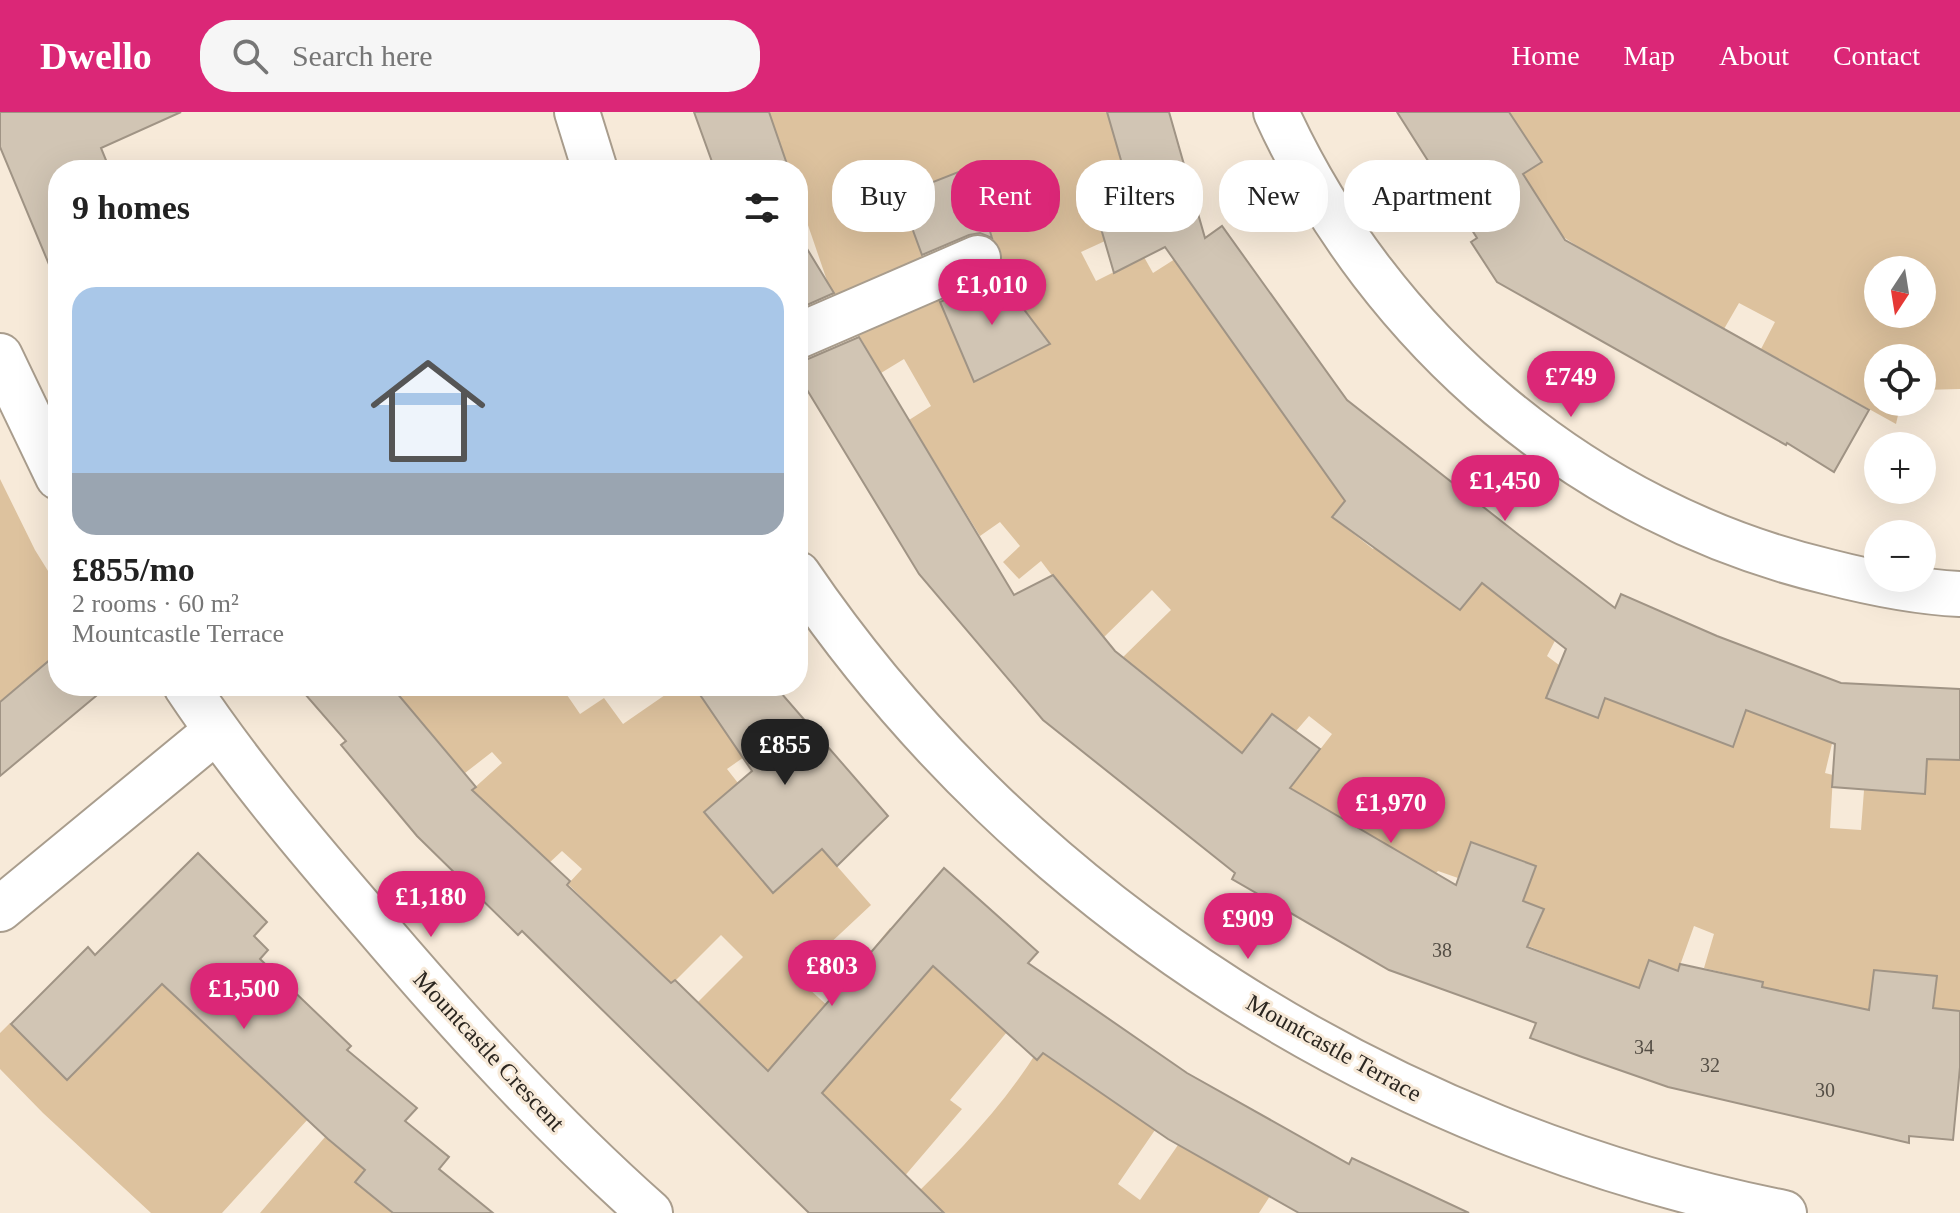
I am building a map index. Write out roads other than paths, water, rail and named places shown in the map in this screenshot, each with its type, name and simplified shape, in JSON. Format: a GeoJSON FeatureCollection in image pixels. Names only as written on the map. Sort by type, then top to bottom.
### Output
{"type":"FeatureCollection","features":[{"type":"Feature","properties":{"kind":"street"},"geometry":{"type":"LineString","coordinates":[[577,112],[592,160]]}},
{"type":"Feature","properties":{"kind":"street"},"geometry":{"type":"LineString","coordinates":[[1276,112],[1344,237],[1393,301],[1445,359],[1560,453],[1648,505],[1740,546],[1850,578],[1960,594]]}},
{"type":"Feature","properties":{"kind":"street"},"geometry":{"type":"LineString","coordinates":[[808,332],[978,258]]}},
{"type":"Feature","properties":{"kind":"street"},"geometry":{"type":"LineString","coordinates":[[0,356],[48,456]]}},
{"type":"Feature","properties":{"kind":"street","name":"Mountcastle Terrace"},"geometry":{"type":"LineString","coordinates":[[808,587],[877,678],[993,803],[1076,877],[1133,922],[1240,997],[1340,1055],[1415,1094],[1486,1125],[1663,1185],[1784,1213]]}},
{"type":"Feature","properties":{"kind":"street","name":"Mountcastle Crescent"},"geometry":{"type":"LineString","coordinates":[[193,696],[216,731],[335,880],[452,1016],[513,1083],[650,1213]]}},
{"type":"Feature","properties":{"kind":"street"},"geometry":{"type":"LineString","coordinates":[[0,909],[216,731]]}}]}
